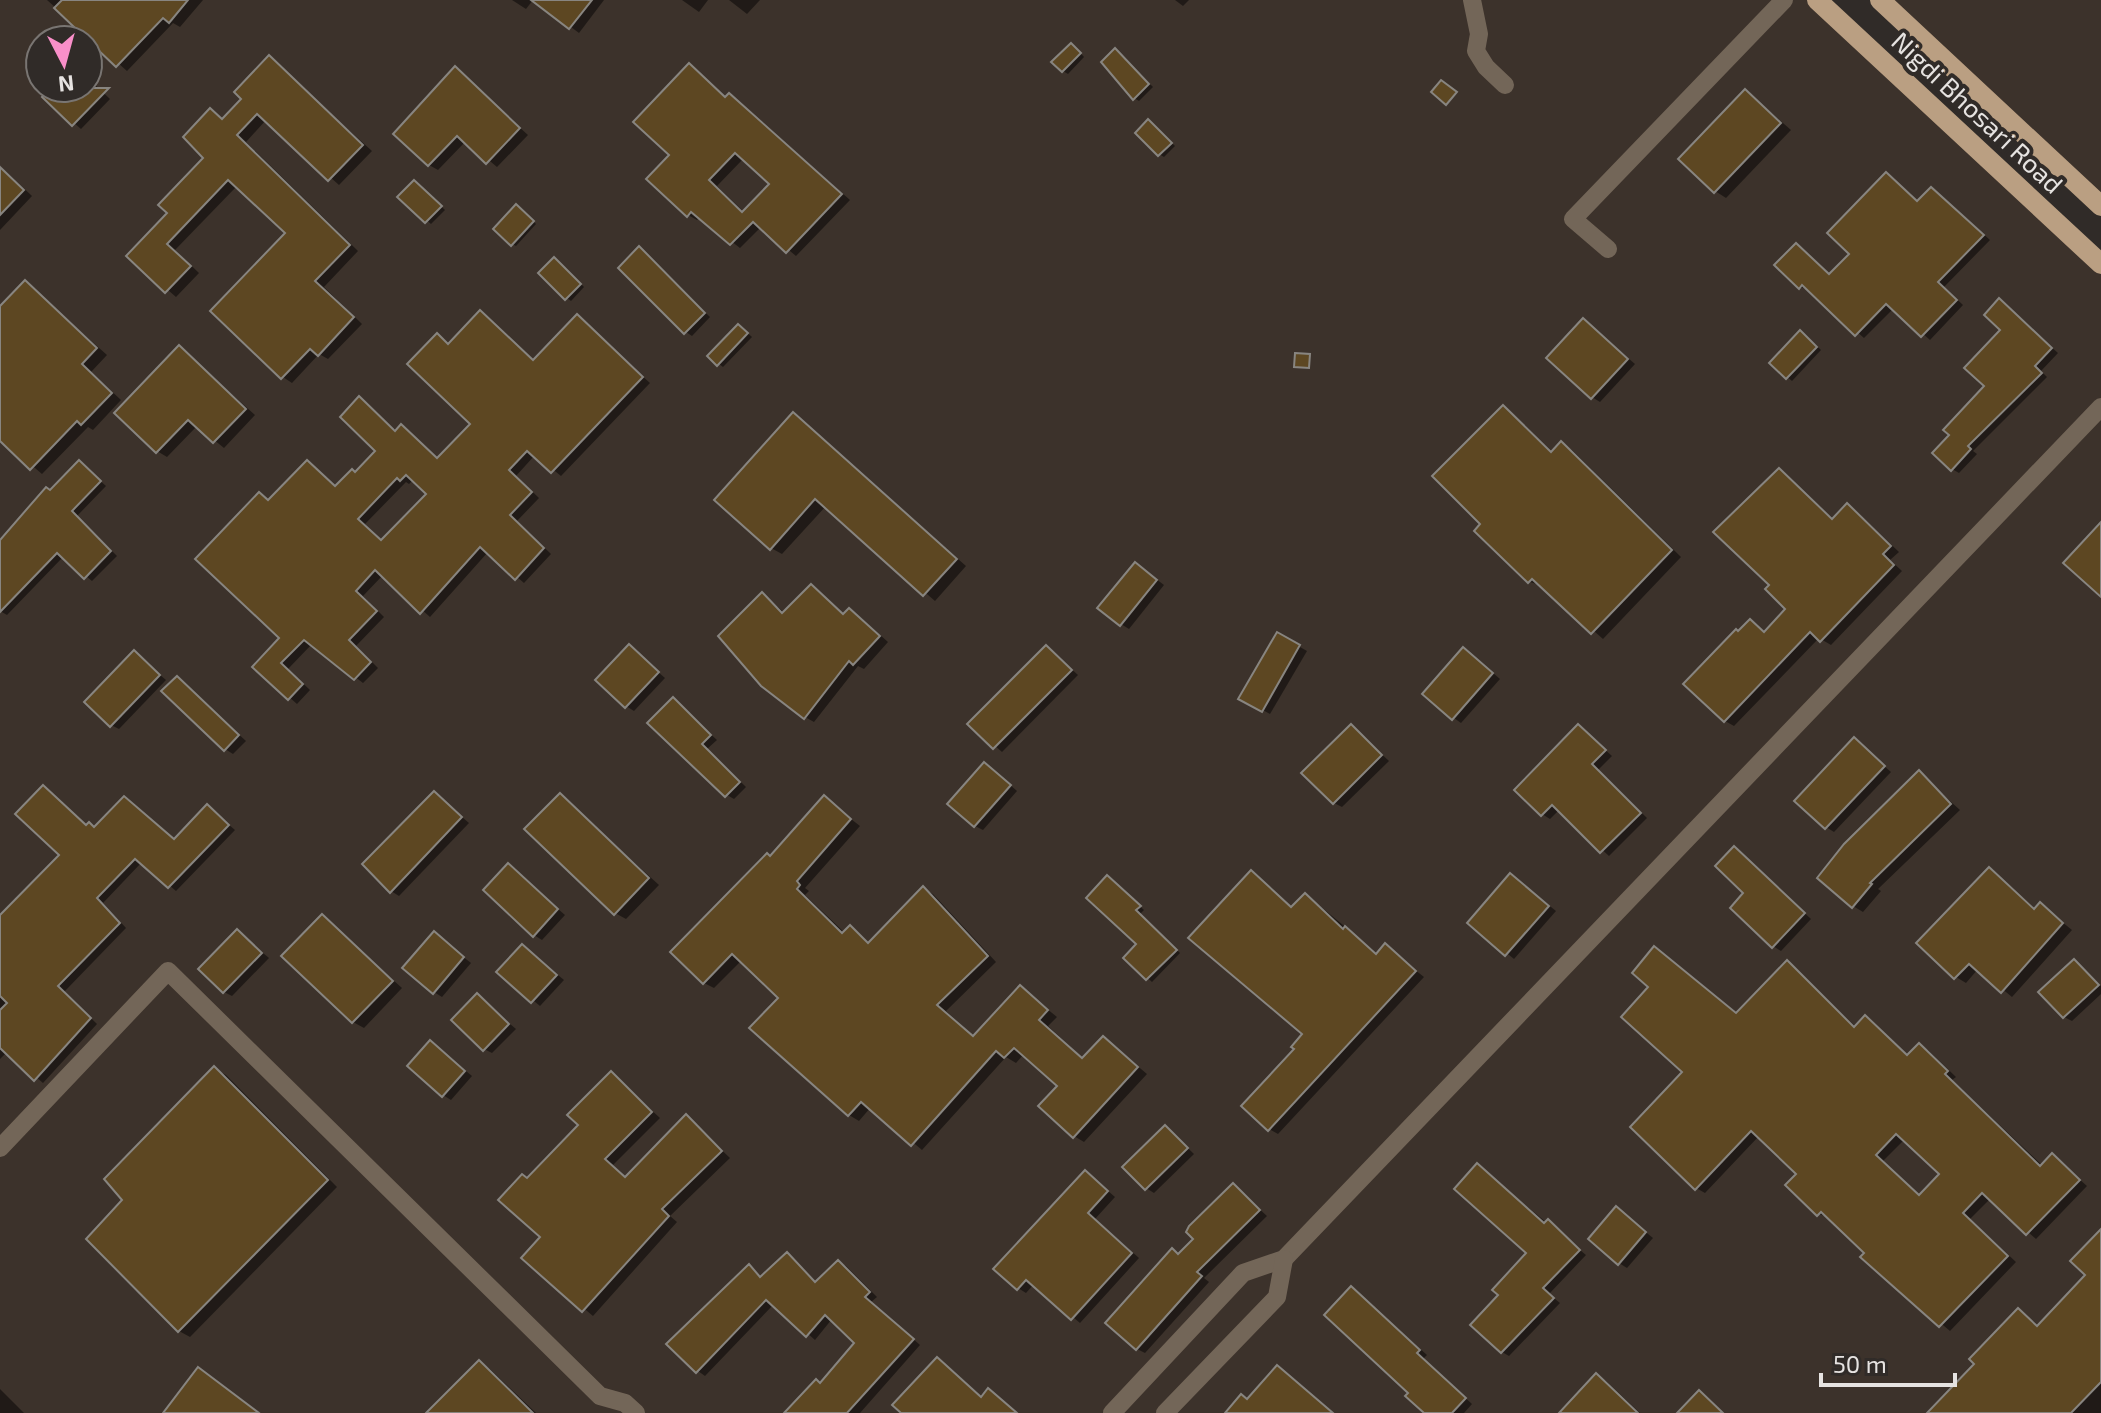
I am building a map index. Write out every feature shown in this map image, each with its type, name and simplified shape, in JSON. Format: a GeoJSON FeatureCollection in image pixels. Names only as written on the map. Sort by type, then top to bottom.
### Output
{"type":"FeatureCollection","features":[{"type":"Feature","properties":{"kind":"main road","name":"Nigdi Bhosari Road"},"geometry":{"type":"LineString","coordinates":[[1817,0],[2101,264]]}},
{"type":"Feature","properties":{"kind":"main road","name":"Nigdi Bhosari Road"},"geometry":{"type":"LineString","coordinates":[[1880,0],[2101,206]]}},
{"type":"Feature","properties":{"kind":"street"},"geometry":{"type":"LineString","coordinates":[[1472,0],[1479,34],[1476,51],[1505,85]]}},
{"type":"Feature","properties":{"kind":"street"},"geometry":{"type":"LineString","coordinates":[[1608,249],[1573,219],[1784,0]]}},
{"type":"Feature","properties":{"kind":"street"},"geometry":{"type":"LineString","coordinates":[[1112,1413],[1243,1273],[1284,1259],[2101,407]]}},
{"type":"Feature","properties":{"kind":"street"},"geometry":{"type":"LineString","coordinates":[[0,1148],[168,971],[601,1405],[625,1403],[636,1413]]}},
{"type":"Feature","properties":{"kind":"street"},"geometry":{"type":"LineString","coordinates":[[1165,1413],[1277,1297],[1284,1259]]}},
{"type":"Feature","properties":{"kind":"shaded area"},"geometry":{"type":"Polygon","coordinates":[[[0,0],[1809,0],[2101,270],[2101,1413],[0,1413],[0,0]]]}},
{"type":"Feature","properties":{"kind":"shaded area"},"geometry":{"type":"Polygon","coordinates":[[[1891,0],[2101,0],[2101,196],[1891,0]]]}},
{"type":"Feature","properties":{"kind":"building"},"geometry":{"type":"Polygon","coordinates":[[[62,0],[188,0],[169,23],[163,18],[116,67],[104,56],[104,24],[71,24],[54,8],[62,0]]]}},
{"type":"Feature","properties":{"kind":"building"},"geometry":{"type":"Polygon","coordinates":[[[531,0],[592,0],[569,29],[531,0]]]}},
{"type":"Feature","properties":{"kind":"building"},"geometry":{"type":"Polygon","coordinates":[[[1071,43],[1081,53],[1062,72],[1051,62],[1071,43]]]}},
{"type":"Feature","properties":{"kind":"building"},"geometry":{"type":"Polygon","coordinates":[[[1115,48],[1149,84],[1133,100],[1101,62],[1115,48]]]}},
{"type":"Feature","properties":{"kind":"building"},"geometry":{"type":"Polygon","coordinates":[[[269,55],[363,145],[328,181],[257,114],[237,135],[350,245],[315,281],[354,317],[318,356],[310,349],[281,379],[210,311],[285,233],[228,180],[167,244],[191,266],[165,293],[126,256],[167,213],[158,205],[203,158],[183,137],[210,108],[222,119],[241,99],[234,92],[269,55]]]}},
{"type":"Feature","properties":{"kind":"building"},"geometry":{"type":"Polygon","coordinates":[[[689,63],[725,97],[729,93],[842,194],[786,253],[753,222],[730,245],[691,212],[687,217],[646,179],[669,155],[633,122],[689,63]],[[735,153],[709,180],[742,212],[769,184],[735,153]]]}},
{"type":"Feature","properties":{"kind":"building"},"geometry":{"type":"Polygon","coordinates":[[[455,66],[520,128],[486,164],[457,136],[428,166],[393,134],[455,66]]]}},
{"type":"Feature","properties":{"kind":"building"},"geometry":{"type":"Polygon","coordinates":[[[1441,80],[1457,92],[1446,105],[1431,92],[1441,80]]]}},
{"type":"Feature","properties":{"kind":"building"},"geometry":{"type":"Polygon","coordinates":[[[1745,89],[1781,123],[1714,193],[1678,159],[1745,89]]]}},
{"type":"Feature","properties":{"kind":"building"},"geometry":{"type":"Polygon","coordinates":[[[49,104],[93,104],[72,126],[49,104]]]}},
{"type":"Feature","properties":{"kind":"building"},"geometry":{"type":"Polygon","coordinates":[[[1148,119],[1172,143],[1158,156],[1135,133],[1148,119]]]}},
{"type":"Feature","properties":{"kind":"building"},"geometry":{"type":"Polygon","coordinates":[[[0,167],[24,190],[0,215],[0,167]]]}},
{"type":"Feature","properties":{"kind":"building"},"geometry":{"type":"Polygon","coordinates":[[[1886,172],[1917,201],[1931,187],[1984,235],[1938,282],[1957,300],[1921,337],[1886,304],[1855,336],[1802,285],[1799,289],[1774,265],[1796,243],[1829,274],[1849,254],[1827,233],[1886,172]]]}},
{"type":"Feature","properties":{"kind":"building"},"geometry":{"type":"Polygon","coordinates":[[[414,180],[442,206],[425,223],[397,197],[414,180]]]}},
{"type":"Feature","properties":{"kind":"building"},"geometry":{"type":"Polygon","coordinates":[[[516,204],[534,221],[511,246],[493,229],[516,204]]]}},
{"type":"Feature","properties":{"kind":"building"},"geometry":{"type":"Polygon","coordinates":[[[639,246],[705,313],[684,334],[618,268],[639,246]]]}},
{"type":"Feature","properties":{"kind":"building"},"geometry":{"type":"Polygon","coordinates":[[[554,257],[581,284],[565,300],[538,273],[554,257]]]}},
{"type":"Feature","properties":{"kind":"building"},"geometry":{"type":"Polygon","coordinates":[[[25,280],[97,348],[82,364],[112,393],[81,425],[77,421],[30,470],[0,441],[0,306],[25,280]]]}},
{"type":"Feature","properties":{"kind":"building"},"geometry":{"type":"Polygon","coordinates":[[[1999,298],[2052,348],[2035,366],[2042,373],[1968,446],[1971,449],[1951,471],[1932,453],[1949,435],[1943,430],[1984,386],[1964,368],[2000,330],[1984,315],[1999,298]]]}},
{"type":"Feature","properties":{"kind":"building"},"geometry":{"type":"Polygon","coordinates":[[[480,310],[533,360],[577,314],[643,377],[551,473],[527,451],[509,470],[532,492],[510,515],[544,548],[515,580],[480,547],[420,614],[375,570],[356,591],[377,611],[349,640],[371,662],[354,680],[304,640],[281,663],[303,684],[288,700],[252,667],[279,638],[195,559],[259,492],[268,500],[307,460],[335,486],[352,469],[355,472],[375,451],[340,417],[359,396],[395,431],[401,424],[437,458],[470,424],[407,364],[437,333],[448,344],[480,310]],[[406,475],[400,481],[397,478],[358,519],[381,540],[426,494],[406,475]]]}},
{"type":"Feature","properties":{"kind":"building"},"geometry":{"type":"Polygon","coordinates":[[[1583,318],[1628,359],[1591,399],[1546,358],[1583,318]]]}},
{"type":"Feature","properties":{"kind":"building"},"geometry":{"type":"Polygon","coordinates":[[[738,324],[748,333],[717,366],[707,356],[738,324]]]}},
{"type":"Feature","properties":{"kind":"building"},"geometry":{"type":"Polygon","coordinates":[[[1800,330],[1817,347],[1786,379],[1769,363],[1800,330]]]}},
{"type":"Feature","properties":{"kind":"building"},"geometry":{"type":"Polygon","coordinates":[[[179,345],[246,409],[213,443],[188,420],[156,453],[114,413],[179,345]]]}},
{"type":"Feature","properties":{"kind":"building"},"geometry":{"type":"Polygon","coordinates":[[[1295,353],[1310,354],[1309,368],[1294,367],[1295,353]]]}},
{"type":"Feature","properties":{"kind":"building"},"geometry":{"type":"Polygon","coordinates":[[[1503,405],[1551,452],[1561,441],[1672,550],[1591,634],[1532,579],[1528,583],[1474,531],[1480,524],[1432,476],[1503,405]]]}},
{"type":"Feature","properties":{"kind":"building"},"geometry":{"type":"Polygon","coordinates":[[[793,412],[957,559],[923,596],[815,499],[770,550],[714,500],[793,412]]]}},
{"type":"Feature","properties":{"kind":"building"},"geometry":{"type":"Polygon","coordinates":[[[79,460],[101,481],[72,511],[111,551],[84,579],[57,553],[0,612],[0,540],[46,487],[50,490],[79,460]]]}},
{"type":"Feature","properties":{"kind":"building"},"geometry":{"type":"Polygon","coordinates":[[[1779,468],[1832,519],[1847,503],[1891,546],[1883,554],[1894,565],[1820,642],[1810,632],[1724,722],[1683,684],[1736,629],[1738,631],[1750,619],[1764,632],[1785,609],[1765,589],[1769,585],[1713,532],[1779,468]]]}},
{"type":"Feature","properties":{"kind":"building"},"geometry":{"type":"Polygon","coordinates":[[[2101,522],[2101,597],[2063,563],[2101,522]]]}},
{"type":"Feature","properties":{"kind":"building"},"geometry":{"type":"Polygon","coordinates":[[[1135,562],[1157,580],[1120,626],[1097,608],[1135,562]]]}},
{"type":"Feature","properties":{"kind":"building"},"geometry":{"type":"Polygon","coordinates":[[[811,584],[843,614],[849,608],[880,636],[853,665],[849,661],[804,719],[761,686],[718,636],[762,592],[782,613],[811,584]]]}},
{"type":"Feature","properties":{"kind":"building"},"geometry":{"type":"Polygon","coordinates":[[[1277,632],[1300,645],[1262,712],[1238,699],[1277,632]]]}},
{"type":"Feature","properties":{"kind":"building"},"geometry":{"type":"Polygon","coordinates":[[[629,644],[659,672],[625,708],[595,680],[629,644]]]}},
{"type":"Feature","properties":{"kind":"building"},"geometry":{"type":"Polygon","coordinates":[[[1046,645],[1072,670],[993,749],[967,724],[1046,645]]]}},
{"type":"Feature","properties":{"kind":"building"},"geometry":{"type":"Polygon","coordinates":[[[1463,647],[1493,673],[1452,720],[1422,694],[1463,647]]]}},
{"type":"Feature","properties":{"kind":"building"},"geometry":{"type":"Polygon","coordinates":[[[134,650],[160,675],[110,727],[84,702],[134,650]]]}},
{"type":"Feature","properties":{"kind":"building"},"geometry":{"type":"Polygon","coordinates":[[[177,676],[239,735],[224,751],[161,691],[177,676]]]}},
{"type":"Feature","properties":{"kind":"building"},"geometry":{"type":"Polygon","coordinates":[[[673,697],[711,735],[702,744],[740,782],[725,797],[647,723],[673,697]]]}},
{"type":"Feature","properties":{"kind":"building"},"geometry":{"type":"Polygon","coordinates":[[[1351,724],[1382,755],[1333,804],[1301,773],[1351,724]]]}},
{"type":"Feature","properties":{"kind":"building"},"geometry":{"type":"Polygon","coordinates":[[[1578,724],[1606,750],[1592,764],[1641,813],[1600,853],[1552,805],[1541,816],[1514,790],[1578,724]]]}},
{"type":"Feature","properties":{"kind":"building"},"geometry":{"type":"Polygon","coordinates":[[[1854,737],[1885,766],[1825,829],[1794,801],[1854,737]]]}},
{"type":"Feature","properties":{"kind":"building"},"geometry":{"type":"Polygon","coordinates":[[[984,762],[1011,785],[974,827],[947,804],[984,762]]]}},
{"type":"Feature","properties":{"kind":"building"},"geometry":{"type":"Polygon","coordinates":[[[1919,770],[1951,804],[1870,883],[1852,908],[1817,878],[1844,844],[1919,770]]]}},
{"type":"Feature","properties":{"kind":"building"},"geometry":{"type":"Polygon","coordinates":[[[43,785],[86,825],[89,822],[94,827],[124,796],[174,839],[207,804],[229,825],[168,888],[135,859],[97,898],[120,923],[58,986],[91,1018],[34,1081],[0,1048],[0,1010],[7,1003],[0,996],[0,915],[59,855],[15,814],[43,785]]]}},
{"type":"Feature","properties":{"kind":"building"},"geometry":{"type":"Polygon","coordinates":[[[434,791],[462,817],[390,893],[362,864],[434,791]]]}},
{"type":"Feature","properties":{"kind":"building"},"geometry":{"type":"Polygon","coordinates":[[[560,793],[649,878],[614,915],[524,829],[560,793]]]}},
{"type":"Feature","properties":{"kind":"building"},"geometry":{"type":"Polygon","coordinates":[[[824,795],[851,819],[797,881],[800,885],[797,889],[842,933],[850,925],[868,943],[923,886],[988,956],[937,1005],[973,1036],[1020,985],[1048,1010],[1039,1020],[1082,1058],[1103,1036],[1138,1067],[1073,1138],[1038,1106],[1057,1086],[1014,1048],[1004,1058],[996,1051],[911,1146],[861,1102],[848,1116],[749,1028],[778,998],[732,954],[703,984],[670,952],[767,853],[770,856],[824,795]]]}},
{"type":"Feature","properties":{"kind":"building"},"geometry":{"type":"Polygon","coordinates":[[[1734,846],[1805,913],[1772,948],[1730,908],[1743,893],[1715,866],[1734,846]]]}},
{"type":"Feature","properties":{"kind":"building"},"geometry":{"type":"Polygon","coordinates":[[[508,863],[558,909],[533,937],[483,890],[508,863]]]}},
{"type":"Feature","properties":{"kind":"building"},"geometry":{"type":"Polygon","coordinates":[[[1989,867],[2034,909],[2040,902],[2063,923],[2001,993],[1969,964],[1954,979],[1916,943],[1989,867]]]}},
{"type":"Feature","properties":{"kind":"building"},"geometry":{"type":"Polygon","coordinates":[[[1251,870],[1291,907],[1305,893],[1343,929],[1345,926],[1376,954],[1385,943],[1416,971],[1268,1131],[1241,1106],[1294,1049],[1291,1047],[1302,1034],[1188,938],[1251,870]]]}},
{"type":"Feature","properties":{"kind":"building"},"geometry":{"type":"Polygon","coordinates":[[[1510,873],[1549,906],[1505,956],[1467,923],[1510,873]]]}},
{"type":"Feature","properties":{"kind":"building"},"geometry":{"type":"Polygon","coordinates":[[[1107,875],[1141,906],[1136,910],[1177,950],[1146,980],[1123,958],[1136,944],[1086,898],[1107,875]]]}},
{"type":"Feature","properties":{"kind":"building"},"geometry":{"type":"Polygon","coordinates":[[[322,914],[393,981],[352,1023],[281,956],[322,914]]]}},
{"type":"Feature","properties":{"kind":"building"},"geometry":{"type":"Polygon","coordinates":[[[237,929],[262,953],[223,993],[198,969],[237,929]]]}},
{"type":"Feature","properties":{"kind":"building"},"geometry":{"type":"Polygon","coordinates":[[[434,931],[464,957],[433,994],[402,968],[434,931]]]}},
{"type":"Feature","properties":{"kind":"building"},"geometry":{"type":"Polygon","coordinates":[[[522,944],[557,975],[531,1003],[496,972],[522,944]]]}},
{"type":"Feature","properties":{"kind":"building"},"geometry":{"type":"Polygon","coordinates":[[[1654,946],[1736,1013],[1787,960],[1854,1027],[1865,1015],[1907,1055],[1919,1043],[1948,1071],[1945,1074],[2040,1166],[2052,1153],[2080,1180],[2026,1235],[1982,1193],[1963,1213],[2008,1256],[1939,1327],[1860,1257],[1864,1253],[1821,1212],[1817,1216],[1785,1185],[1796,1174],[1751,1131],[1695,1190],[1630,1127],[1682,1072],[1621,1017],[1648,987],[1632,973],[1654,946]],[[1896,1134],[1876,1155],[1919,1195],[1939,1174],[1896,1134]]]}},
{"type":"Feature","properties":{"kind":"building"},"geometry":{"type":"Polygon","coordinates":[[[2074,959],[2099,985],[2063,1018],[2038,992],[2074,959]]]}},
{"type":"Feature","properties":{"kind":"building"},"geometry":{"type":"Polygon","coordinates":[[[477,993],[509,1024],[483,1051],[451,1020],[477,993]]]}},
{"type":"Feature","properties":{"kind":"building"},"geometry":{"type":"Polygon","coordinates":[[[430,1040],[465,1071],[442,1097],[407,1066],[430,1040]]]}},
{"type":"Feature","properties":{"kind":"building"},"geometry":{"type":"Polygon","coordinates":[[[214,1066],[328,1180],[178,1332],[86,1239],[122,1200],[104,1179],[214,1066]]]}},
{"type":"Feature","properties":{"kind":"building"},"geometry":{"type":"Polygon","coordinates":[[[611,1071],[652,1112],[605,1159],[625,1177],[686,1114],[722,1151],[662,1209],[669,1216],[582,1312],[521,1258],[540,1237],[498,1200],[522,1174],[527,1178],[578,1125],[567,1115],[611,1071]]]}},
{"type":"Feature","properties":{"kind":"building"},"geometry":{"type":"Polygon","coordinates":[[[1165,1125],[1188,1148],[1145,1190],[1122,1167],[1165,1125]]]}},
{"type":"Feature","properties":{"kind":"building"},"geometry":{"type":"Polygon","coordinates":[[[1477,1163],[1544,1223],[1548,1219],[1580,1250],[1543,1288],[1554,1298],[1501,1353],[1470,1325],[1498,1295],[1492,1290],[1526,1253],[1454,1189],[1477,1163]]]}},
{"type":"Feature","properties":{"kind":"building"},"geometry":{"type":"Polygon","coordinates":[[[1085,1170],[1108,1191],[1088,1213],[1132,1253],[1071,1320],[1026,1280],[1017,1290],[993,1269],[1085,1170]]]}},
{"type":"Feature","properties":{"kind":"building"},"geometry":{"type":"Polygon","coordinates":[[[1233,1183],[1260,1210],[1197,1272],[1202,1276],[1136,1350],[1105,1323],[1172,1248],[1178,1254],[1193,1239],[1186,1232],[1189,1226],[1233,1183]]]}},
{"type":"Feature","properties":{"kind":"building"},"geometry":{"type":"Polygon","coordinates":[[[1616,1206],[1646,1232],[1618,1265],[1588,1239],[1616,1206]]]}},
{"type":"Feature","properties":{"kind":"building"},"geometry":{"type":"Polygon","coordinates":[[[2101,1229],[2101,1382],[2071,1413],[1927,1413],[1974,1364],[1969,1359],[2018,1308],[2037,1326],[2085,1275],[2070,1261],[2101,1229]]]}},
{"type":"Feature","properties":{"kind":"building"},"geometry":{"type":"Polygon","coordinates":[[[787,1252],[815,1282],[838,1260],[870,1292],[865,1297],[914,1339],[847,1413],[784,1413],[816,1379],[820,1383],[854,1343],[825,1315],[806,1337],[766,1300],[696,1373],[666,1344],[749,1264],[760,1277],[787,1252]]]}},
{"type":"Feature","properties":{"kind":"building"},"geometry":{"type":"Polygon","coordinates":[[[1351,1286],[1466,1398],[1452,1413],[1424,1413],[1405,1396],[1408,1393],[1324,1315],[1351,1286]]]}},
{"type":"Feature","properties":{"kind":"building"},"geometry":{"type":"Polygon","coordinates":[[[937,1357],[981,1397],[988,1388],[1017,1413],[901,1413],[892,1405],[937,1357]]]}},
{"type":"Feature","properties":{"kind":"building"},"geometry":{"type":"Polygon","coordinates":[[[479,1360],[533,1413],[426,1413],[479,1360]]]}},
{"type":"Feature","properties":{"kind":"building"},"geometry":{"type":"Polygon","coordinates":[[[1277,1365],[1333,1413],[1225,1413],[1241,1394],[1247,1399],[1277,1365]]]}},
{"type":"Feature","properties":{"kind":"building"},"geometry":{"type":"Polygon","coordinates":[[[198,1367],[259,1413],[163,1413],[198,1367]]]}},
{"type":"Feature","properties":{"kind":"building"},"geometry":{"type":"Polygon","coordinates":[[[1596,1373],[1638,1413],[1559,1413],[1596,1373]]]}},
{"type":"Feature","properties":{"kind":"building"},"geometry":{"type":"Polygon","coordinates":[[[1699,1390],[1723,1413],[1677,1413],[1699,1390]]]}}]}
